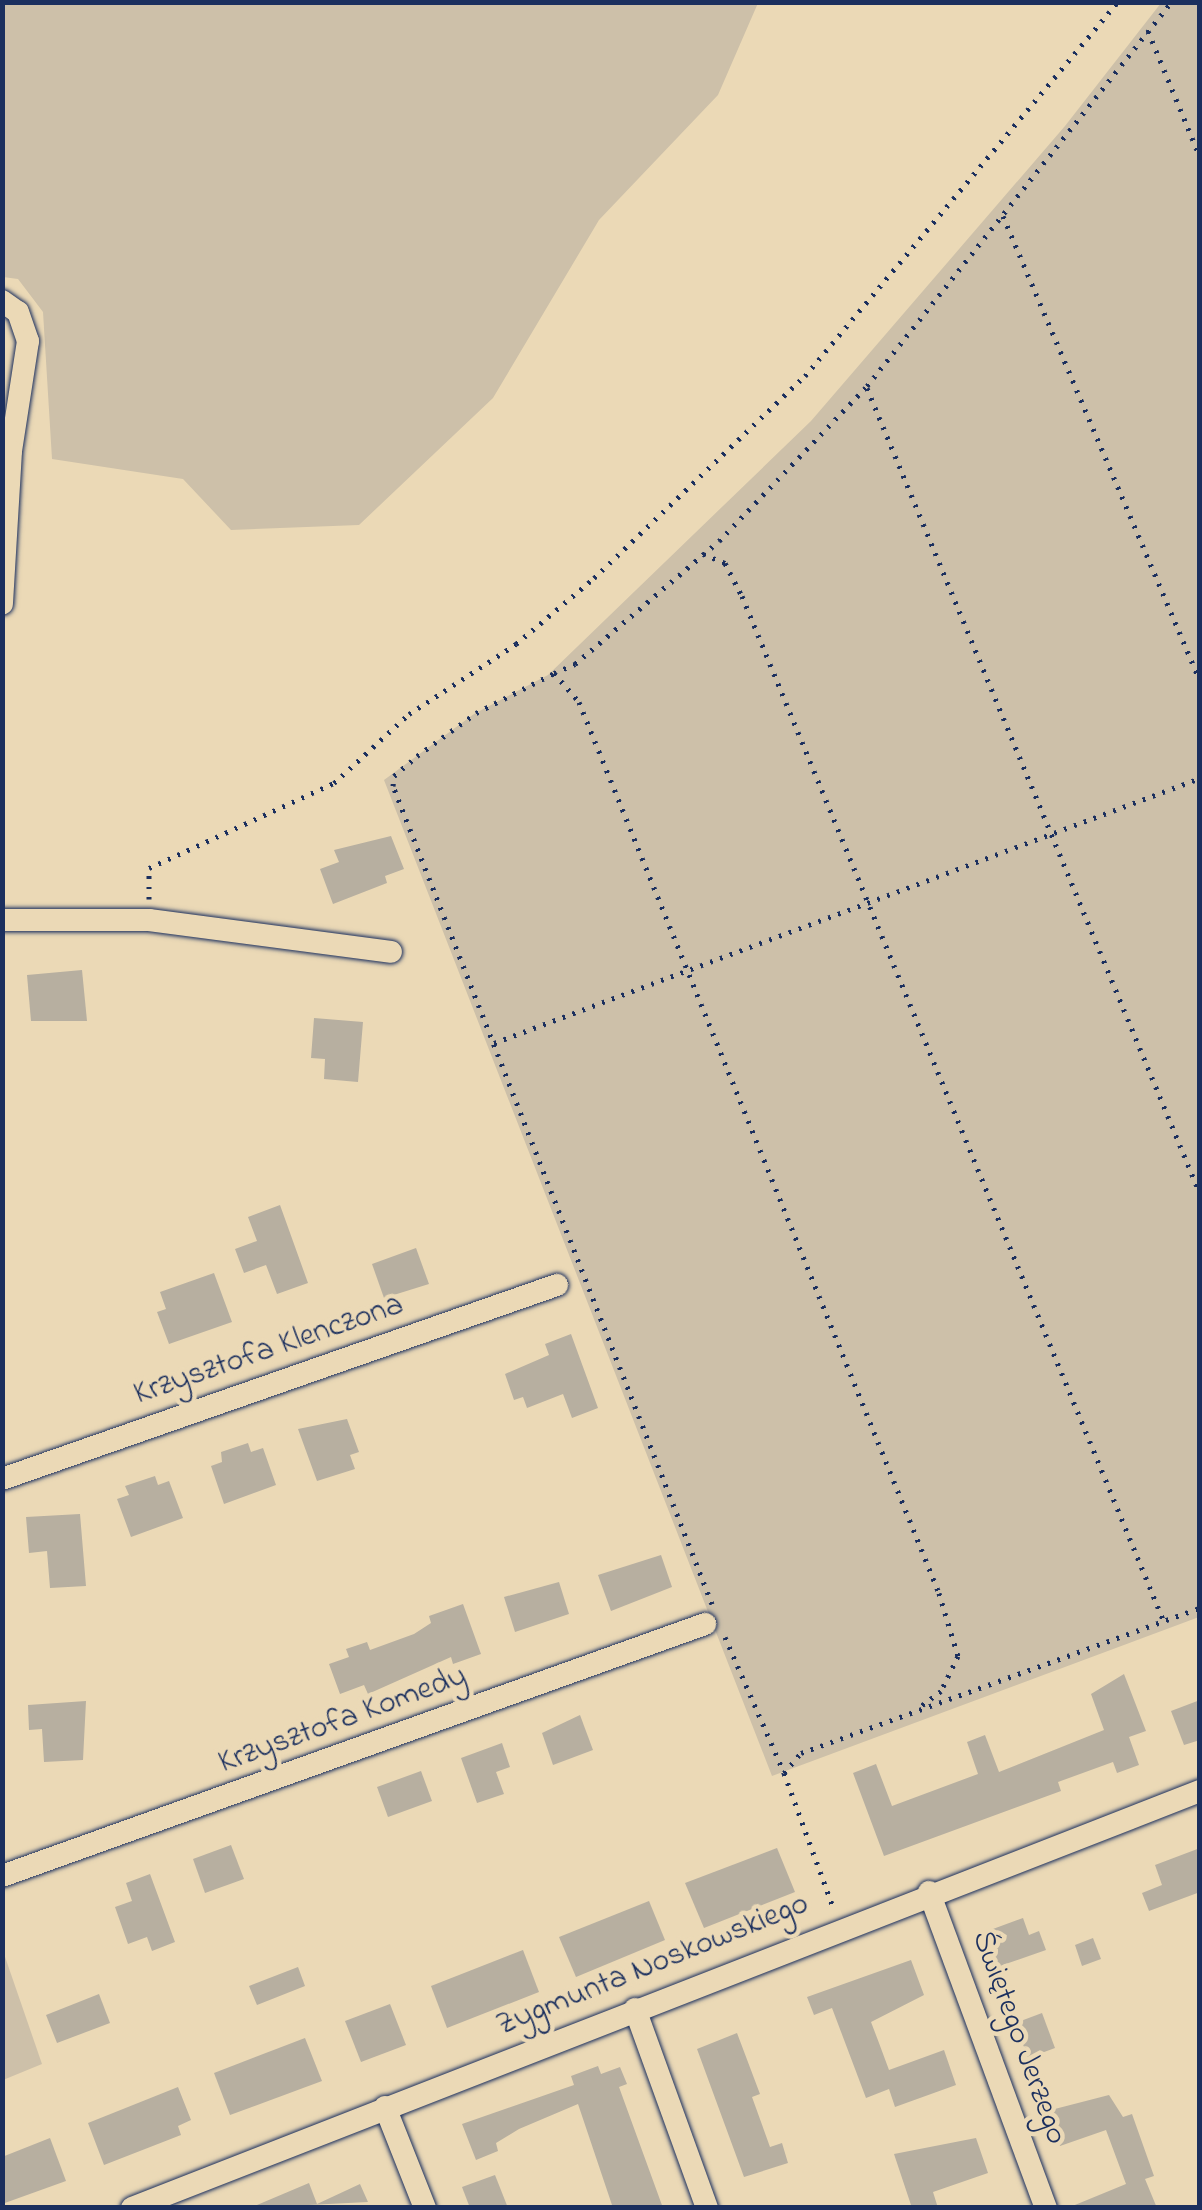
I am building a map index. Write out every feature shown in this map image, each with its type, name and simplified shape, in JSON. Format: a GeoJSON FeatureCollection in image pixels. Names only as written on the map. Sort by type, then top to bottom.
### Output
{"type":"FeatureCollection","features":[{"type":"Feature","properties":{"kind":"street"},"geometry":{"type":"LineString","coordinates":[[2,301],[18,312],[28,341],[12,450],[3,604]]}},
{"type":"Feature","properties":{"kind":"street"},"geometry":{"type":"LineString","coordinates":[[2,920],[150,920],[391,952]]}},
{"type":"Feature","properties":{"kind":"street","name":"Krzysztofa Klenczona"},"geometry":{"type":"LineString","coordinates":[[2,1479],[557,1284]]}},
{"type":"Feature","properties":{"kind":"street","name":"Krzysztofa Komedy"},"geometry":{"type":"LineString","coordinates":[[3,1868],[705,1624]]}},
{"type":"Feature","properties":{"kind":"street","name":"Zygmunta Noskowskiego"},"geometry":{"type":"LineString","coordinates":[[140,2206],[929,1892],[1200,1790]]}},
{"type":"Feature","properties":{"kind":"street","name":"Świętego Jerzego"},"geometry":{"type":"LineString","coordinates":[[929,1892],[1046,2208]]}},
{"type":"Feature","properties":{"kind":"street"},"geometry":{"type":"LineString","coordinates":[[635,2009],[707,2208]]}},
{"type":"Feature","properties":{"kind":"street"},"geometry":{"type":"LineString","coordinates":[[386,2107],[424,2208]]}},
{"type":"Feature","properties":{"kind":"path"},"geometry":{"type":"LineString","coordinates":[[150,920],[149,868],[309,796],[357,767],[431,697],[536,630],[701,479],[876,296],[1118,2]]}},
{"type":"Feature","properties":{"kind":"path"},"geometry":{"type":"LineString","coordinates":[[835,1913],[784,1773],[718,1622],[394,776],[476,712],[575,664],[703,554],[867,386],[1171,2]]}},
{"type":"Feature","properties":{"kind":"path"},"geometry":{"type":"LineString","coordinates":[[1148,30],[1200,158]]}},
{"type":"Feature","properties":{"kind":"path"},"geometry":{"type":"LineString","coordinates":[[1003,216],[1200,682]]}},
{"type":"Feature","properties":{"kind":"path"},"geometry":{"type":"LineString","coordinates":[[867,386],[1200,1194]]}},
{"type":"Feature","properties":{"kind":"path"},"geometry":{"type":"LineString","coordinates":[[703,554],[725,563],[742,596],[1164,1622]]}},
{"type":"Feature","properties":{"kind":"path"},"geometry":{"type":"LineString","coordinates":[[554,673],[579,702],[939,1594],[958,1656],[941,1691],[921,1706]]}},
{"type":"Feature","properties":{"kind":"path"},"geometry":{"type":"LineString","coordinates":[[494,1043],[1200,778]]}},
{"type":"Feature","properties":{"kind":"path"},"geometry":{"type":"LineString","coordinates":[[784,1773],[802,1754],[921,1706],[986,1690],[1200,1608]]}},
{"type":"Feature","properties":{"kind":"shaded area"},"geometry":{"type":"Polygon","coordinates":[[[3,2],[758,3],[718,95],[599,220],[493,398],[359,525],[231,530],[183,479],[52,459],[43,312],[18,279],[3,277],[3,2]]]}},
{"type":"Feature","properties":{"kind":"shaded area"},"geometry":{"type":"Polygon","coordinates":[[[1161,3],[1199,3],[1199,1617],[772,1776],[384,780],[474,714],[548,675],[811,421],[1065,126],[1161,3]]]}},
{"type":"Feature","properties":{"kind":"shaded area"},"geometry":{"type":"Polygon","coordinates":[[[3,1951],[42,2064],[2,2080],[3,1951]]]}},
{"type":"Feature","properties":{"kind":"building"},"geometry":{"type":"Polygon","coordinates":[[[391,836],[404,869],[385,876],[387,883],[333,904],[320,869],[339,862],[334,850],[391,836]]]}},
{"type":"Feature","properties":{"kind":"building"},"geometry":{"type":"Polygon","coordinates":[[[82,970],[87,1021],[31,1021],[27,975],[82,970]]]}},
{"type":"Feature","properties":{"kind":"building"},"geometry":{"type":"Polygon","coordinates":[[[314,1018],[363,1022],[358,1082],[324,1079],[325,1059],[311,1058],[314,1018]]]}},
{"type":"Feature","properties":{"kind":"building"},"geometry":{"type":"Polygon","coordinates":[[[280,1205],[308,1283],[277,1294],[266,1265],[244,1273],[235,1249],[257,1241],[248,1217],[280,1205]]]}},
{"type":"Feature","properties":{"kind":"building"},"geometry":{"type":"Polygon","coordinates":[[[416,1248],[429,1284],[384,1298],[372,1264],[416,1248]]]}},
{"type":"Feature","properties":{"kind":"building"},"geometry":{"type":"Polygon","coordinates":[[[214,1273],[232,1322],[169,1344],[157,1312],[166,1309],[160,1292],[214,1273]]]}},
{"type":"Feature","properties":{"kind":"building"},"geometry":{"type":"Polygon","coordinates":[[[571,1334],[598,1408],[572,1418],[563,1394],[527,1408],[523,1397],[514,1400],[505,1374],[549,1355],[545,1344],[571,1334]]]}},
{"type":"Feature","properties":{"kind":"building"},"geometry":{"type":"Polygon","coordinates":[[[347,1419],[359,1452],[350,1455],[355,1469],[317,1481],[298,1429],[347,1419]]]}},
{"type":"Feature","properties":{"kind":"building"},"geometry":{"type":"Polygon","coordinates":[[[248,1443],[251,1452],[263,1448],[276,1485],[224,1504],[211,1466],[222,1462],[221,1452],[248,1443]]]}},
{"type":"Feature","properties":{"kind":"building"},"geometry":{"type":"Polygon","coordinates":[[[155,1476],[158,1485],[169,1481],[183,1518],[131,1537],[117,1499],[129,1495],[125,1486],[155,1476]]]}},
{"type":"Feature","properties":{"kind":"building"},"geometry":{"type":"Polygon","coordinates":[[[80,1514],[86,1586],[50,1588],[47,1551],[29,1553],[26,1517],[80,1514]]]}},
{"type":"Feature","properties":{"kind":"building"},"geometry":{"type":"Polygon","coordinates":[[[661,1555],[672,1587],[611,1611],[598,1575],[661,1555]]]}},
{"type":"Feature","properties":{"kind":"building"},"geometry":{"type":"Polygon","coordinates":[[[559,1582],[569,1614],[515,1632],[504,1597],[559,1582]]]}},
{"type":"Feature","properties":{"kind":"building"},"geometry":{"type":"Polygon","coordinates":[[[463,1604],[481,1654],[453,1664],[451,1657],[368,1694],[364,1685],[340,1694],[329,1664],[349,1657],[346,1649],[367,1642],[370,1650],[414,1634],[431,1623],[429,1616],[463,1604]]]}},
{"type":"Feature","properties":{"kind":"building"},"geometry":{"type":"Polygon","coordinates":[[[1124,1674],[1146,1731],[1129,1737],[1139,1765],[1117,1773],[1113,1762],[1058,1782],[1061,1791],[884,1856],[853,1773],[876,1764],[892,1806],[978,1774],[967,1742],[985,1735],[999,1772],[1104,1730],[1091,1694],[1124,1674]]]}},
{"type":"Feature","properties":{"kind":"building"},"geometry":{"type":"Polygon","coordinates":[[[1200,1700],[1200,1740],[1184,1745],[1171,1711],[1200,1700]]]}},
{"type":"Feature","properties":{"kind":"building"},"geometry":{"type":"Polygon","coordinates":[[[86,1701],[83,1760],[44,1762],[42,1729],[29,1730],[28,1705],[86,1701]]]}},
{"type":"Feature","properties":{"kind":"building"},"geometry":{"type":"Polygon","coordinates":[[[580,1715],[593,1750],[553,1765],[542,1733],[580,1715]]]}},
{"type":"Feature","properties":{"kind":"building"},"geometry":{"type":"Polygon","coordinates":[[[502,1743],[510,1767],[496,1772],[504,1794],[477,1803],[461,1758],[502,1743]]]}},
{"type":"Feature","properties":{"kind":"building"},"geometry":{"type":"Polygon","coordinates":[[[421,1771],[432,1801],[388,1817],[377,1787],[421,1771]]]}},
{"type":"Feature","properties":{"kind":"building"},"geometry":{"type":"Polygon","coordinates":[[[231,1845],[244,1879],[205,1893],[193,1859],[231,1845]]]}},
{"type":"Feature","properties":{"kind":"building"},"geometry":{"type":"Polygon","coordinates":[[[777,1848],[795,1892],[704,1928],[685,1883],[777,1848]]]}},
{"type":"Feature","properties":{"kind":"building"},"geometry":{"type":"Polygon","coordinates":[[[1200,1848],[1200,1892],[1149,1911],[1142,1893],[1162,1885],[1155,1865],[1200,1848]]]}},
{"type":"Feature","properties":{"kind":"building"},"geometry":{"type":"Polygon","coordinates":[[[150,1874],[175,1942],[152,1951],[147,1937],[128,1944],[115,1907],[132,1901],[126,1883],[150,1874]]]}},
{"type":"Feature","properties":{"kind":"building"},"geometry":{"type":"Polygon","coordinates":[[[649,1901],[665,1940],[576,1977],[559,1937],[649,1901]]]}},
{"type":"Feature","properties":{"kind":"building"},"geometry":{"type":"Polygon","coordinates":[[[1023,1918],[1029,1935],[1039,1931],[1046,1950],[994,1968],[982,1933],[1023,1918]]]}},
{"type":"Feature","properties":{"kind":"building"},"geometry":{"type":"Polygon","coordinates":[[[1093,1938],[1101,1959],[1082,1966],[1075,1945],[1093,1938]]]}},
{"type":"Feature","properties":{"kind":"building"},"geometry":{"type":"Polygon","coordinates":[[[523,1950],[539,1992],[447,2028],[431,1986],[523,1950]]]}},
{"type":"Feature","properties":{"kind":"building"},"geometry":{"type":"Polygon","coordinates":[[[911,1960],[924,1995],[871,2022],[889,2070],[944,2050],[956,2085],[895,2107],[889,2089],[866,2098],[832,2008],[814,2015],[807,1997],[911,1960]]]}},
{"type":"Feature","properties":{"kind":"building"},"geometry":{"type":"Polygon","coordinates":[[[298,1967],[305,1986],[257,2005],[249,1986],[298,1967]]]}},
{"type":"Feature","properties":{"kind":"building"},"geometry":{"type":"Polygon","coordinates":[[[99,1994],[110,2023],[57,2043],[46,2015],[99,1994]]]}},
{"type":"Feature","properties":{"kind":"building"},"geometry":{"type":"Polygon","coordinates":[[[390,2004],[406,2045],[361,2062],[345,2021],[390,2004]]]}},
{"type":"Feature","properties":{"kind":"building"},"geometry":{"type":"Polygon","coordinates":[[[1042,2013],[1055,2048],[1028,2058],[1015,2023],[1042,2013]]]}},
{"type":"Feature","properties":{"kind":"building"},"geometry":{"type":"Polygon","coordinates":[[[737,2033],[760,2094],[752,2097],[770,2147],[782,2143],[788,2163],[744,2177],[697,2049],[737,2033]]]}},
{"type":"Feature","properties":{"kind":"building"},"geometry":{"type":"Polygon","coordinates":[[[305,2038],[322,2081],[230,2115],[214,2073],[305,2038]]]}},
{"type":"Feature","properties":{"kind":"building"},"geometry":{"type":"Polygon","coordinates":[[[598,2066],[601,2074],[620,2067],[627,2084],[619,2087],[663,2208],[613,2208],[578,2104],[519,2129],[496,2143],[498,2151],[476,2160],[462,2124],[574,2085],[571,2076],[598,2066]]]}},
{"type":"Feature","properties":{"kind":"building"},"geometry":{"type":"Polygon","coordinates":[[[178,2087],[191,2120],[178,2126],[181,2135],[104,2165],[88,2123],[178,2087]]]}},
{"type":"Feature","properties":{"kind":"building"},"geometry":{"type":"Polygon","coordinates":[[[1109,2095],[1123,2117],[1132,2114],[1154,2176],[1145,2179],[1157,2208],[1070,2207],[1126,2184],[1106,2130],[1060,2146],[1047,2111],[1109,2095]]]}},
{"type":"Feature","properties":{"kind":"building"},"geometry":{"type":"Polygon","coordinates":[[[50,2138],[66,2181],[2,2204],[2,2157],[50,2138]]]}},
{"type":"Feature","properties":{"kind":"building"},"geometry":{"type":"Polygon","coordinates":[[[976,2138],[988,2173],[933,2192],[938,2208],[912,2208],[894,2154],[976,2138]]]}},
{"type":"Feature","properties":{"kind":"building"},"geometry":{"type":"Polygon","coordinates":[[[495,2175],[508,2208],[470,2208],[462,2187],[495,2175]]]}},
{"type":"Feature","properties":{"kind":"building"},"geometry":{"type":"Polygon","coordinates":[[[309,2183],[317,2204],[360,2184],[368,2202],[250,2208],[309,2183]]]}}]}
